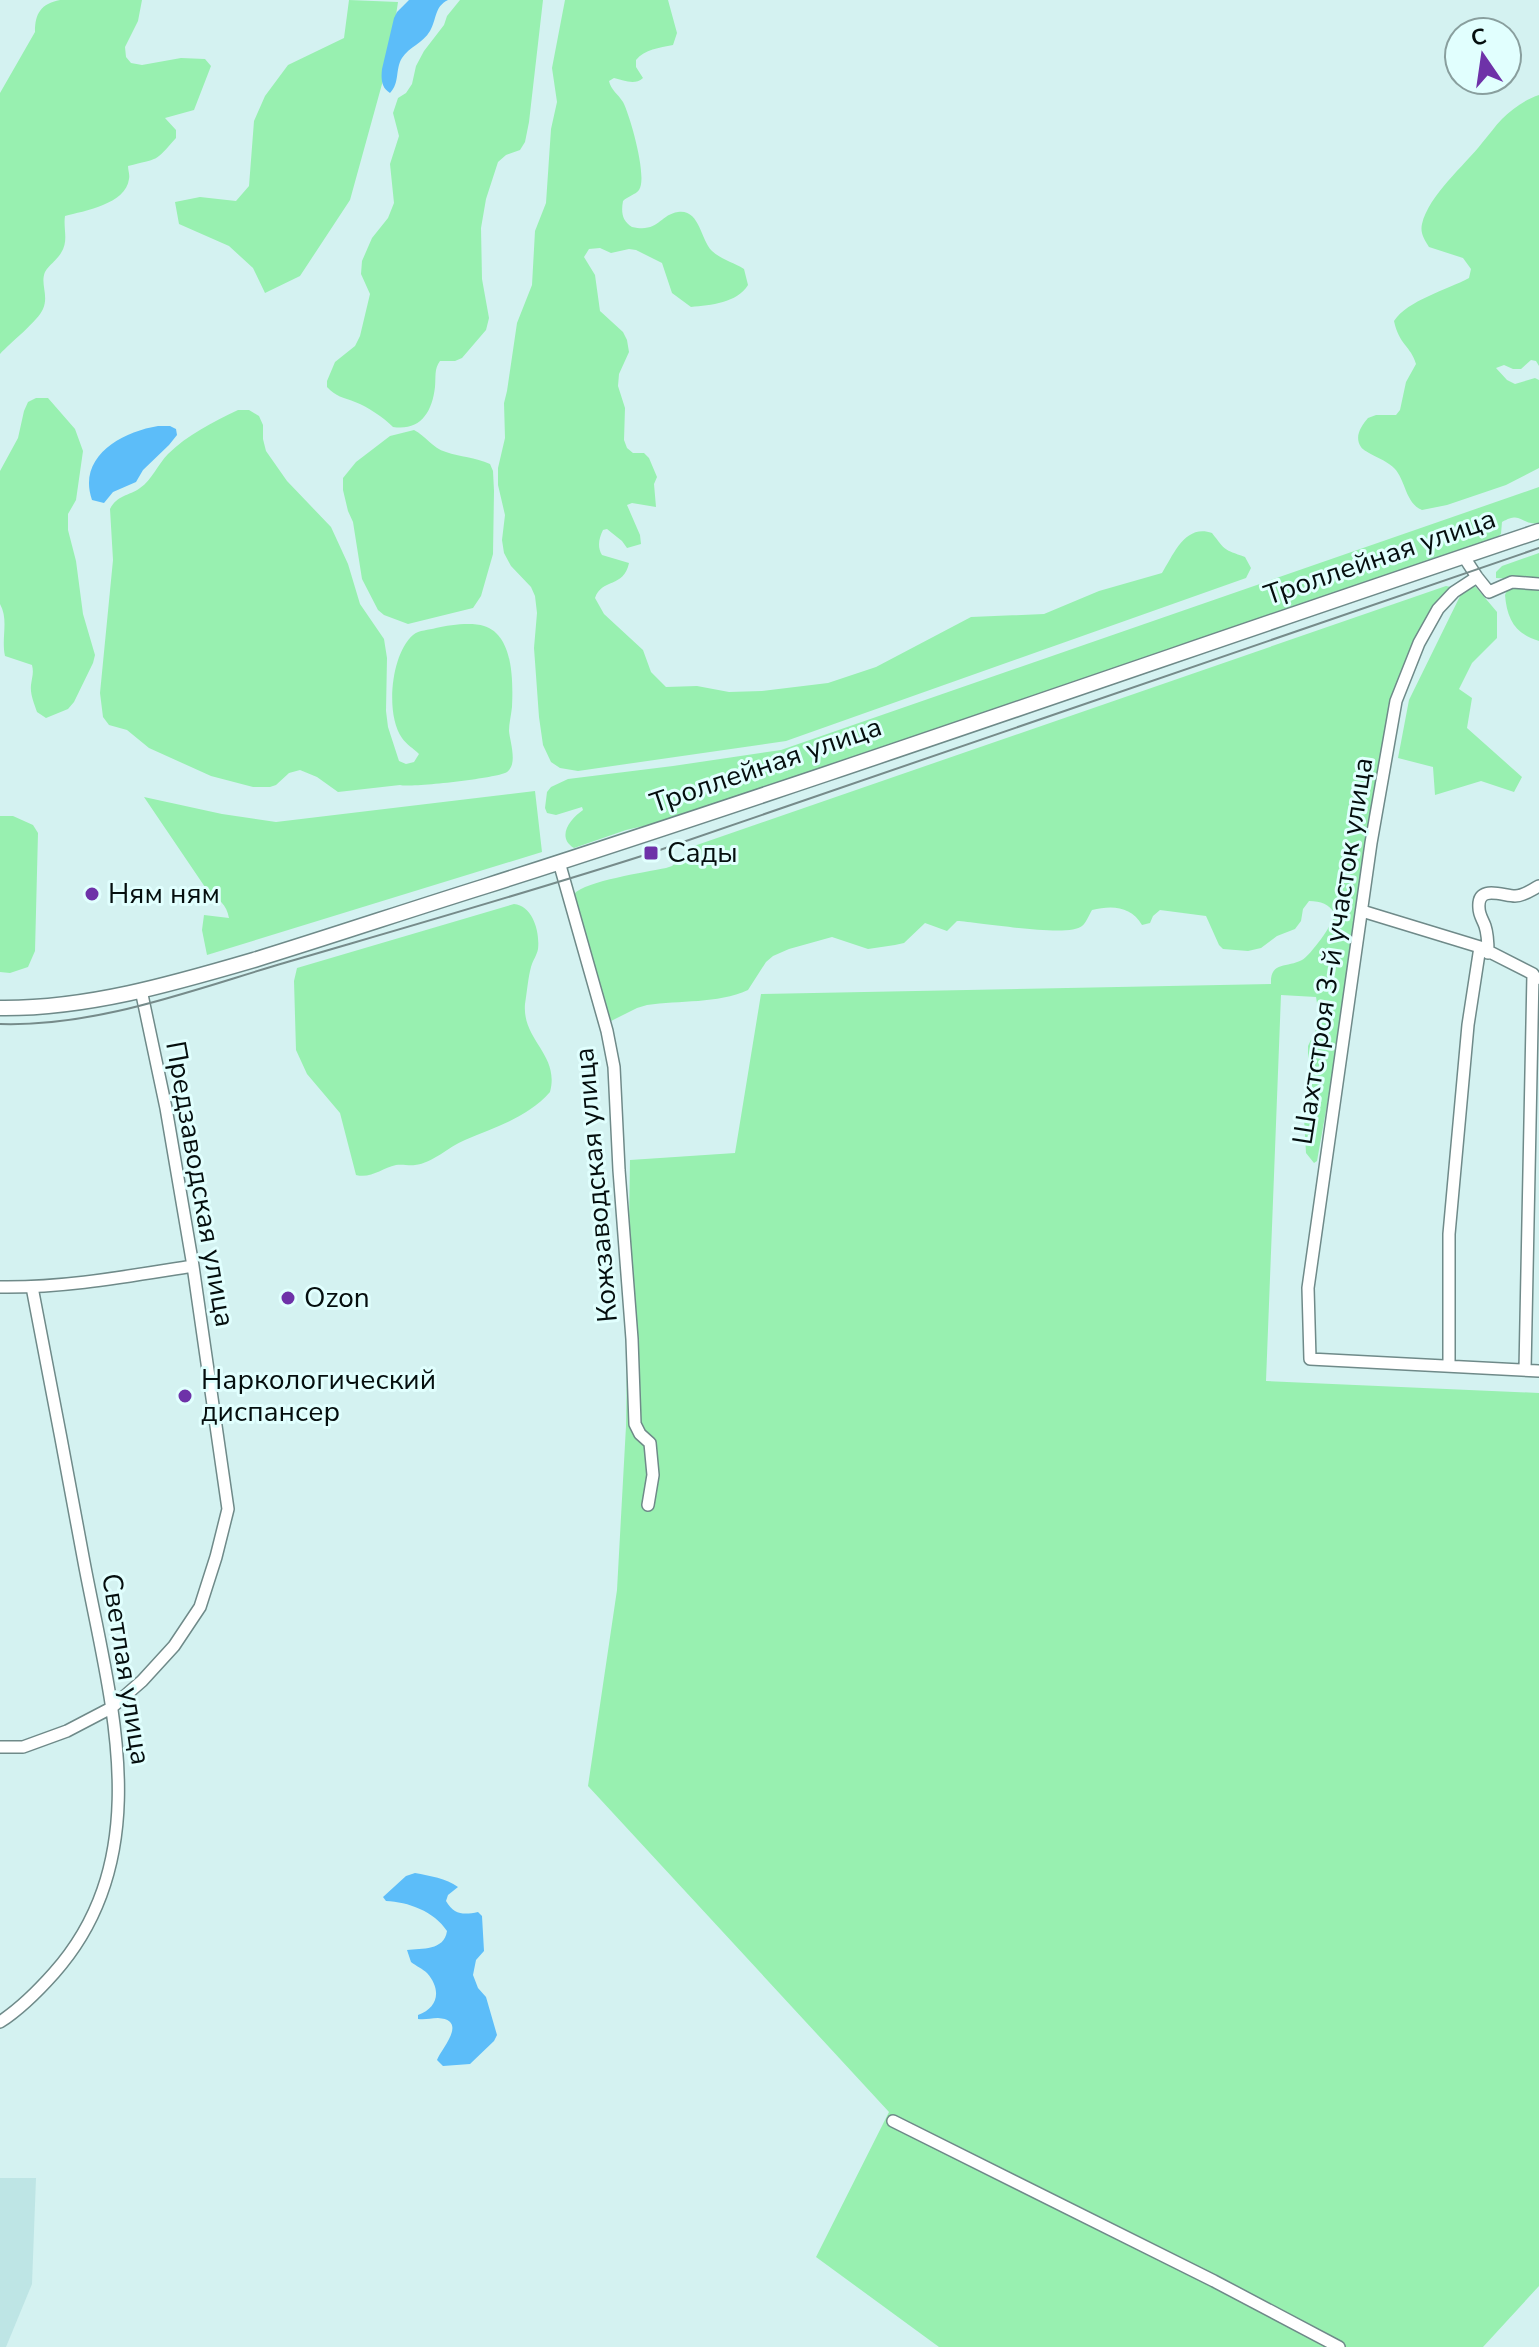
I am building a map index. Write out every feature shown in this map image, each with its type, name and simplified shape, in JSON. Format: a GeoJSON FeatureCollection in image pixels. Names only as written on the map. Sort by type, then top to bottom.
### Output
{"type":"FeatureCollection","features":[{"type":"Feature","properties":{"kind":"street","name":"Троллейная улица"},"geometry":{"type":"LineString","coordinates":[[0,1008],[62,1005],[141,990],[279,952],[559,862],[1539,531]]}},
{"type":"Feature","properties":{"kind":"street"},"geometry":{"type":"LineString","coordinates":[[1464,557],[1489,592],[1512,582],[1539,584]]}},
{"type":"Feature","properties":{"kind":"street","name":"Шахтстроя 3-й участок улица"},"geometry":{"type":"LineString","coordinates":[[1449,1365],[1310,1359],[1308,1288],[1362,911],[1396,701],[1419,643],[1438,609],[1454,592],[1477,577]]}},
{"type":"Feature","properties":{"kind":"street","name":"Кожзаводская улица"},"geometry":{"type":"LineString","coordinates":[[559,862],[611,1046],[614,1067],[635,1424],[650,1443],[653,1475],[648,1505]]}},
{"type":"Feature","properties":{"kind":"street"},"geometry":{"type":"LineString","coordinates":[[1539,886],[1520,895],[1496,892],[1480,899],[1479,910],[1487,933],[1468,1025],[1449,1234],[1449,1365],[1539,1371]]}},
{"type":"Feature","properties":{"kind":"street"},"geometry":{"type":"LineString","coordinates":[[1362,911],[1484,950],[1536,978],[1525,1370]]}},
{"type":"Feature","properties":{"kind":"street","name":"Предзаводская улица"},"geometry":{"type":"LineString","coordinates":[[0,1747],[23,1747],[67,1731],[111,1708],[142,1681],[174,1646],[200,1607],[228,1509],[193,1266],[166,1108],[141,990]]}},
{"type":"Feature","properties":{"kind":"street"},"geometry":{"type":"LineString","coordinates":[[0,1287],[102,1281],[193,1266]]}},
{"type":"Feature","properties":{"kind":"street","name":"Светлая улица"},"geometry":{"type":"LineString","coordinates":[[0,2022],[39,1991],[66,1960],[95,1913],[106,1887],[117,1835],[120,1785],[111,1708],[32,1287]]}},
{"type":"Feature","properties":{"kind":"street"},"geometry":{"type":"LineString","coordinates":[[893,2121],[1339,2347]]}},
{"type":"Feature","properties":{"kind":"shaded area"},"geometry":{"type":"Polygon","coordinates":[[[0,2178],[36,2178],[32,2284],[6,2347],[0,2347],[0,2178]]]}},
{"type":"Feature","properties":{"kind":"green space"},"geometry":{"type":"Polygon","coordinates":[[[60,0],[142,0],[138,21],[125,47],[126,57],[131,63],[142,65],[181,58],[205,59],[211,66],[194,110],[165,118],[176,130],[176,138],[164,152],[151,160],[128,166],[126,188],[120,195],[93,209],[65,216],[63,248],[44,276],[43,309],[0,354],[0,93],[35,32],[40,10],[60,0]]]}},
{"type":"Feature","properties":{"kind":"green space"},"geometry":{"type":"Polygon","coordinates":[[[349,0],[398,2],[390,55],[350,200],[300,276],[265,293],[253,268],[229,246],[179,224],[175,202],[200,197],[236,201],[249,186],[254,121],[265,96],[288,65],[344,38],[349,0]]]}},
{"type":"Feature","properties":{"kind":"green space"},"geometry":{"type":"Polygon","coordinates":[[[460,0],[543,0],[529,122],[520,150],[498,162],[486,199],[481,228],[482,279],[489,318],[486,330],[462,358],[440,361],[431,405],[423,418],[411,426],[393,427],[370,409],[333,393],[327,387],[327,381],[335,362],[355,346],[360,336],[370,294],[361,274],[362,261],[394,203],[390,164],[399,136],[393,113],[398,98],[412,84],[424,51],[460,0]]]}},
{"type":"Feature","properties":{"kind":"green space"},"geometry":{"type":"Polygon","coordinates":[[[565,0],[668,0],[677,33],[673,45],[648,51],[636,60],[636,67],[643,78],[640,80],[629,82],[614,78],[609,81],[626,109],[641,173],[639,190],[623,201],[623,216],[632,227],[648,228],[678,212],[691,215],[712,251],[744,269],[748,285],[730,299],[691,307],[672,293],[662,263],[636,250],[611,253],[600,248],[589,249],[584,257],[595,275],[600,311],[623,332],[627,340],[629,352],[619,374],[618,386],[625,408],[624,440],[633,453],[644,453],[649,458],[657,477],[654,484],[656,507],[627,505],[641,544],[627,548],[607,529],[603,530],[599,542],[602,555],[629,563],[623,576],[603,588],[595,598],[604,614],[643,650],[651,672],[666,687],[697,686],[729,692],[828,683],[876,667],[971,617],[1044,614],[1099,591],[1162,573],[1181,542],[1203,531],[1212,533],[1226,549],[1245,557],[1251,568],[1246,578],[786,741],[578,771],[560,768],[551,762],[543,745],[539,717],[534,648],[535,596],[504,553],[505,515],[498,485],[498,468],[505,438],[504,403],[517,323],[532,285],[535,231],[546,203],[551,129],[557,102],[552,68],[565,0]]]}},
{"type":"Feature","properties":{"kind":"green space"},"geometry":{"type":"Polygon","coordinates":[[[1539,95],[1539,366],[1531,360],[1521,369],[1504,365],[1496,368],[1515,384],[1535,378],[1539,380],[1539,468],[1506,485],[1422,510],[1412,502],[1394,468],[1361,447],[1359,432],[1368,418],[1396,415],[1406,382],[1416,364],[1394,321],[1418,301],[1469,278],[1471,269],[1463,258],[1429,247],[1422,230],[1426,213],[1439,192],[1502,119],[1519,105],[1539,95]]]}},
{"type":"Feature","properties":{"kind":"green space"},"geometry":{"type":"Polygon","coordinates":[[[48,398],[75,429],[83,451],[76,500],[68,514],[68,530],[76,561],[83,614],[95,655],[74,702],[68,709],[46,718],[37,712],[32,698],[32,665],[5,656],[4,616],[0,604],[0,471],[18,438],[28,402],[48,398]]]}},
{"type":"Feature","properties":{"kind":"green space"},"geometry":{"type":"Polygon","coordinates":[[[238,410],[249,410],[259,416],[266,451],[287,481],[331,527],[348,564],[360,604],[384,639],[387,658],[386,711],[399,761],[406,764],[414,762],[419,754],[402,738],[393,714],[395,670],[406,644],[421,631],[473,624],[494,631],[501,639],[510,661],[512,707],[509,731],[513,758],[507,772],[454,782],[338,792],[317,777],[300,770],[289,773],[276,785],[253,787],[211,776],[149,748],[127,730],[109,725],[103,717],[100,693],[113,560],[110,509],[120,498],[144,485],[175,447],[238,410]]]}},
{"type":"Feature","properties":{"kind":"green space"},"geometry":{"type":"Polygon","coordinates":[[[414,430],[441,450],[490,464],[494,491],[493,554],[481,596],[473,608],[408,624],[378,610],[362,579],[343,478],[356,462],[390,436],[414,430]]]}},
{"type":"Feature","properties":{"kind":"green space"},"geometry":{"type":"Polygon","coordinates":[[[1539,487],[1539,523],[1509,519],[1502,522],[1501,534],[1495,539],[1046,696],[657,823],[574,848],[566,839],[567,828],[583,810],[582,807],[556,815],[547,813],[545,808],[547,792],[568,779],[781,750],[1539,487]]]}},
{"type":"Feature","properties":{"kind":"green space"},"geometry":{"type":"Polygon","coordinates":[[[1539,553],[1539,580],[1496,578],[1496,572],[1502,566],[1539,553]]]}},
{"type":"Feature","properties":{"kind":"green space"},"geometry":{"type":"Polygon","coordinates":[[[1519,585],[1539,588],[1539,641],[1518,630],[1508,611],[1505,595],[1508,588],[1519,585]]]}},
{"type":"Feature","properties":{"kind":"green space"},"geometry":{"type":"Polygon","coordinates":[[[1446,586],[1451,587],[1451,591],[1435,603],[1417,635],[1390,704],[1345,1004],[1317,1161],[1314,1163],[1306,1153],[1304,1118],[1308,1046],[1320,1021],[1316,997],[1281,995],[1266,1381],[1539,1393],[1539,2286],[1483,2347],[939,2347],[816,2257],[889,2112],[588,1786],[617,1590],[626,1426],[630,1160],[735,1153],[761,994],[1271,984],[1276,968],[1302,960],[1310,952],[1335,914],[1324,904],[1309,901],[1295,929],[1277,936],[1261,948],[1248,951],[1223,949],[1206,916],[1160,910],[1150,923],[1142,925],[1127,911],[1099,908],[1092,910],[1082,926],[1060,930],[957,921],[947,931],[925,923],[904,943],[895,945],[868,949],[832,937],[789,949],[766,962],[748,990],[711,1000],[647,1005],[611,1021],[607,1018],[574,894],[603,881],[672,866],[694,846],[1446,586]]]}},
{"type":"Feature","properties":{"kind":"green space"},"geometry":{"type":"Polygon","coordinates":[[[1475,586],[1497,612],[1497,638],[1472,663],[1459,689],[1472,698],[1467,728],[1522,777],[1514,792],[1481,781],[1435,795],[1433,767],[1398,758],[1409,700],[1463,590],[1475,586]]]}},
{"type":"Feature","properties":{"kind":"green space"},"geometry":{"type":"Polygon","coordinates":[[[535,791],[542,852],[207,955],[202,930],[204,915],[229,918],[228,913],[207,890],[144,797],[276,822],[535,791]]]}},
{"type":"Feature","properties":{"kind":"green space"},"geometry":{"type":"Polygon","coordinates":[[[0,816],[13,816],[33,825],[38,833],[35,951],[28,967],[10,973],[0,972],[0,816]]]}},
{"type":"Feature","properties":{"kind":"green space"},"geometry":{"type":"Polygon","coordinates":[[[514,904],[526,909],[538,935],[538,949],[531,967],[525,1004],[529,1028],[550,1067],[550,1092],[521,1115],[428,1161],[396,1165],[367,1176],[356,1175],[340,1113],[307,1074],[296,1050],[294,981],[297,968],[514,904]]]}},
{"type":"Feature","properties":{"kind":"water"},"geometry":{"type":"Polygon","coordinates":[[[409,0],[448,0],[438,10],[427,35],[402,58],[390,93],[383,86],[382,69],[394,18],[409,0]]]}},
{"type":"Feature","properties":{"kind":"water"},"geometry":{"type":"Polygon","coordinates":[[[158,426],[170,426],[176,429],[177,435],[143,470],[136,482],[113,492],[104,503],[92,500],[89,485],[97,459],[117,441],[158,426]]]}},
{"type":"Feature","properties":{"kind":"water"},"geometry":{"type":"Polygon","coordinates":[[[415,1873],[458,1887],[448,1895],[446,1901],[449,1906],[460,1913],[478,1912],[482,1916],[484,1951],[476,1960],[473,1975],[486,1997],[497,2035],[470,2064],[443,2066],[437,2060],[451,2036],[451,2024],[438,2018],[418,2019],[418,2015],[434,2003],[436,1992],[432,1979],[411,1962],[407,1950],[437,1945],[447,1931],[428,1913],[403,1903],[386,1901],[383,1897],[406,1876],[415,1873]]]}},
{"type":"Feature","properties":{"kind":"tram line"},"geometry":{"type":"LineString","coordinates":[[0,1024],[72,1020],[144,1005],[560,882],[1539,548]]}},
{"type":"Feature","properties":{"kind":"place","name":"Сады"},"geometry":{"type":"Point","coordinates":[651,853]}},
{"type":"Feature","properties":{"kind":"place","name":"Ням ням"},"geometry":{"type":"Point","coordinates":[92,894]}},
{"type":"Feature","properties":{"kind":"place","name":"Ozon"},"geometry":{"type":"Point","coordinates":[288,1298]}},
{"type":"Feature","properties":{"kind":"place","name":"Наркологический диспансер"},"geometry":{"type":"Point","coordinates":[185,1396]}}]}
